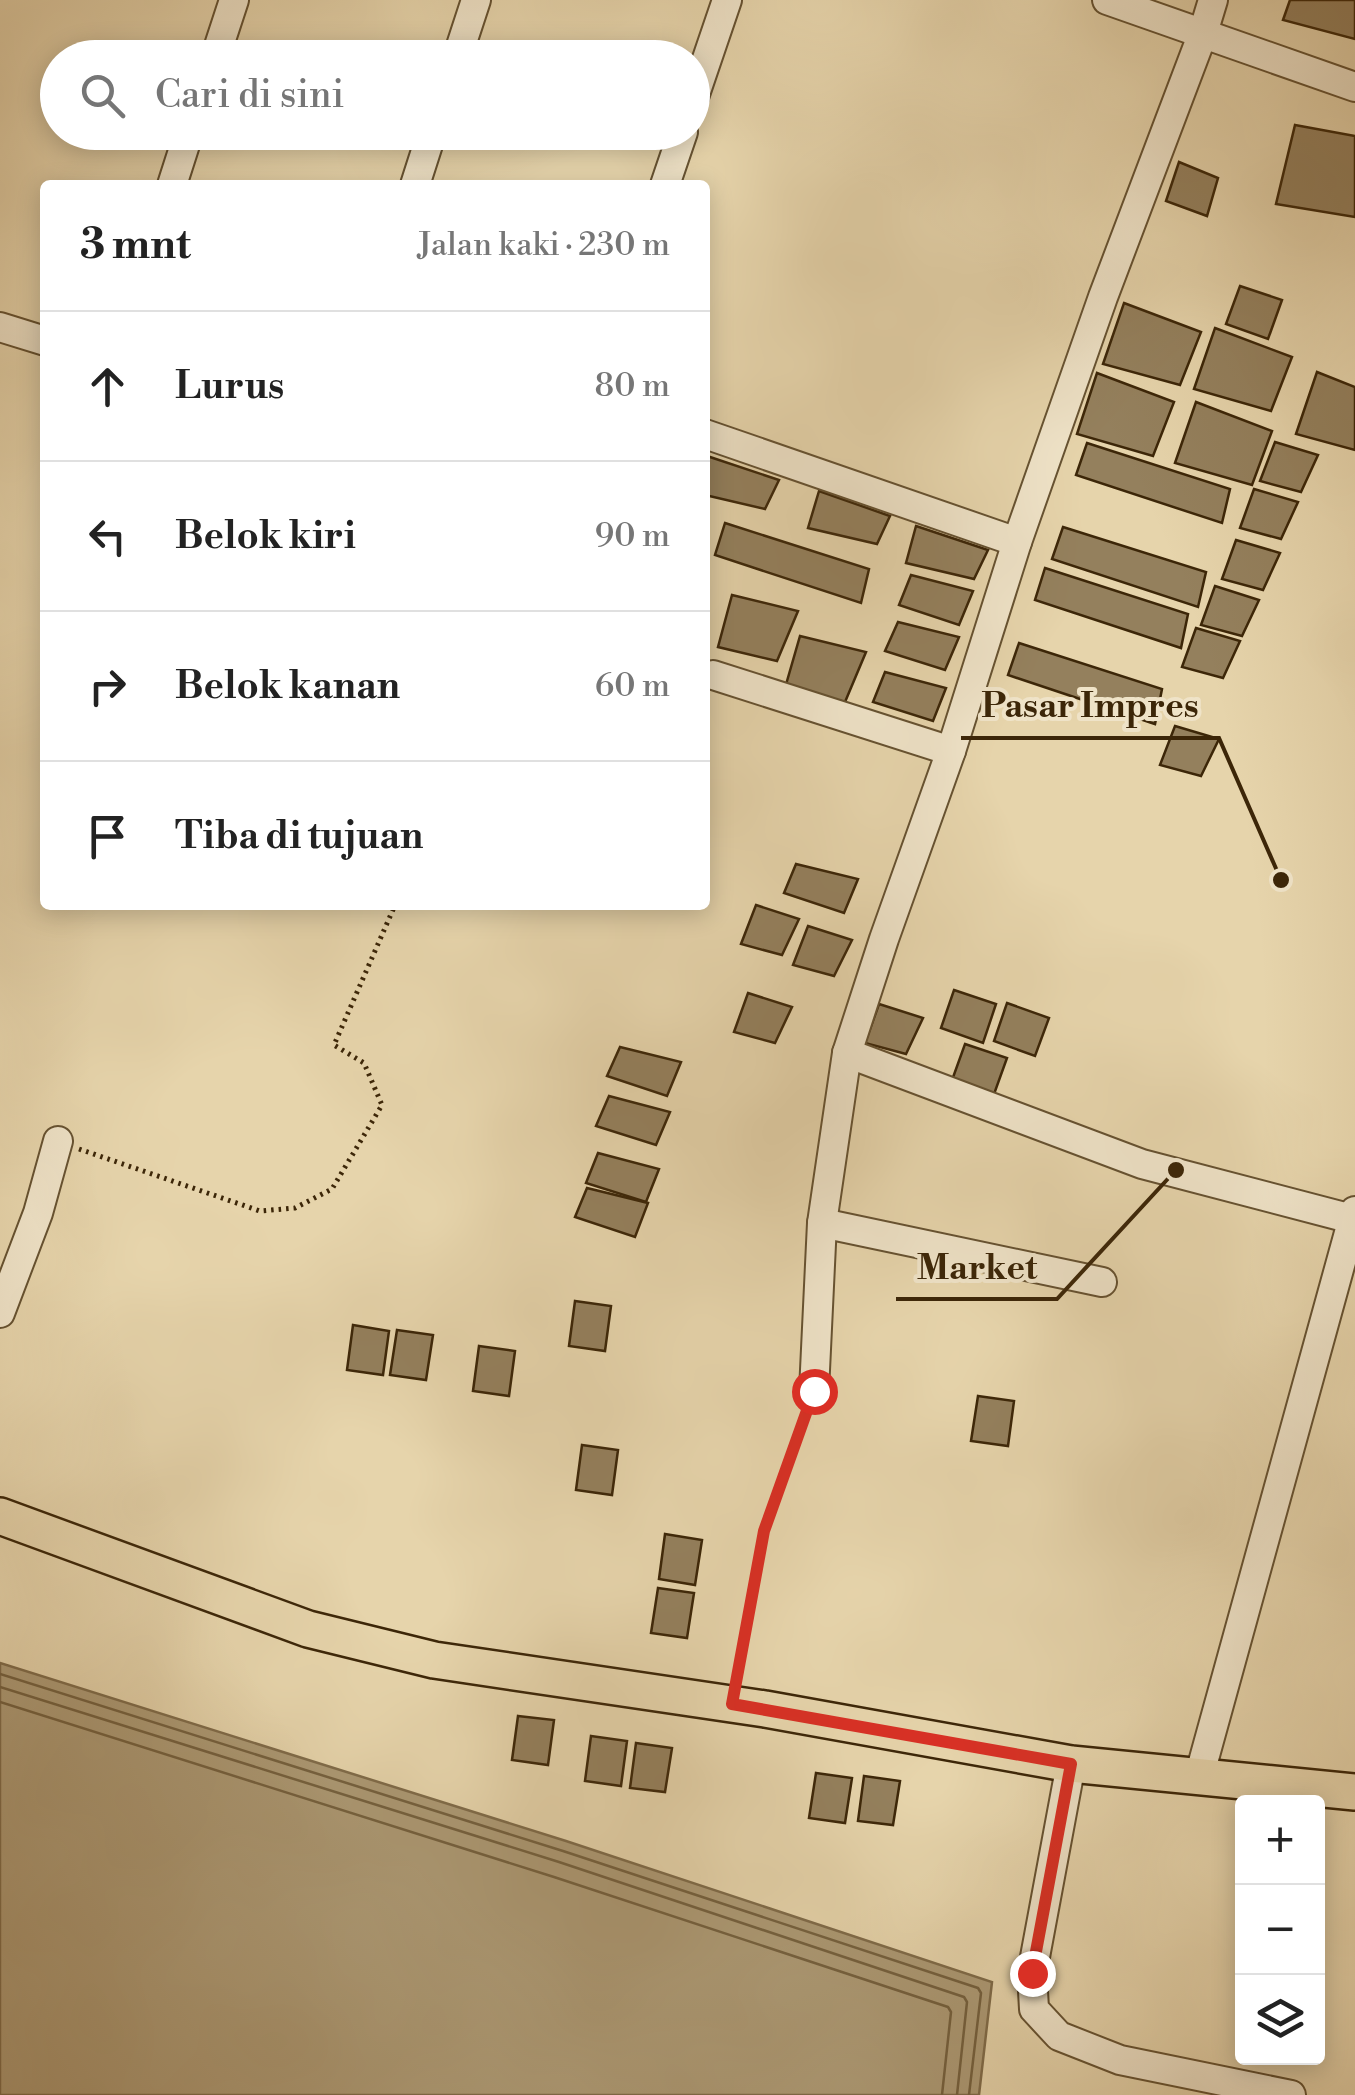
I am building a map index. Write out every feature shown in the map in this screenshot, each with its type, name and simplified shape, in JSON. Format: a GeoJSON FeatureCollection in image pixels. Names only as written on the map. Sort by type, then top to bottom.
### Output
{"type":"FeatureCollection","features":[{"type":"Feature","properties":{"kind":"main road"},"geometry":{"type":"LineString","coordinates":[[0,1516],[308,1629],[434,1660],[732,1704],[1071,1764],[1355,1792]]}},
{"type":"Feature","properties":{"kind":"street"},"geometry":{"type":"LineString","coordinates":[[220,40],[234,0]]}},
{"type":"Feature","properties":{"kind":"street"},"geometry":{"type":"LineString","coordinates":[[463,40],[476,0]]}},
{"type":"Feature","properties":{"kind":"street"},"geometry":{"type":"LineString","coordinates":[[710,51],[727,0]]}},
{"type":"Feature","properties":{"kind":"street"},"geometry":{"type":"LineString","coordinates":[[1108,0],[1355,87]]}},
{"type":"Feature","properties":{"kind":"street"},"geometry":{"type":"LineString","coordinates":[[814,1391],[822,1223],[847,1053],[952,751],[1017,542],[1212,0]]}},
{"type":"Feature","properties":{"kind":"street"},"geometry":{"type":"LineString","coordinates":[[174,180],[184,150]]}},
{"type":"Feature","properties":{"kind":"street"},"geometry":{"type":"LineString","coordinates":[[417,180],[426,150]]}},
{"type":"Feature","properties":{"kind":"street"},"geometry":{"type":"LineString","coordinates":[[667,180],[677,150]]}},
{"type":"Feature","properties":{"kind":"street"},"geometry":{"type":"LineString","coordinates":[[0,328],[40,339]]}},
{"type":"Feature","properties":{"kind":"street"},"geometry":{"type":"LineString","coordinates":[[710,436],[1017,542]]}},
{"type":"Feature","properties":{"kind":"street"},"geometry":{"type":"LineString","coordinates":[[713,674],[952,751]]}},
{"type":"Feature","properties":{"kind":"street"},"geometry":{"type":"LineString","coordinates":[[847,1053],[1142,1164],[1354,1215],[1199,1778]]}},
{"type":"Feature","properties":{"kind":"street"},"geometry":{"type":"LineString","coordinates":[[0,1313],[38,1213],[58,1141]]}},
{"type":"Feature","properties":{"kind":"street"},"geometry":{"type":"LineString","coordinates":[[822,1223],[1102,1282]]}},
{"type":"Feature","properties":{"kind":"street"},"geometry":{"type":"LineString","coordinates":[[1071,1764],[1032,1973],[1034,2010],[1058,2036],[1120,2060],[1292,2095]]}},
{"type":"Feature","properties":{"kind":"path"},"geometry":{"type":"LineString","coordinates":[[58,1141],[260,1211],[294,1208],[332,1188],[382,1104],[364,1062],[334,1045],[393,910]]}},
{"type":"Feature","properties":{"kind":"path"},"geometry":{"type":"LineString","coordinates":[[732,1704],[764,1531],[814,1391]]}},
{"type":"Feature","properties":{"kind":"water"},"geometry":{"type":"Polygon","coordinates":[[[0,1663],[566,1841],[992,1982],[979,2095],[0,2095],[0,1663]]]}},
{"type":"Feature","properties":{"kind":"building"},"geometry":{"type":"Polygon","coordinates":[[[1290,0],[1355,0],[1355,39],[1283,20],[1290,0]]]}},
{"type":"Feature","properties":{"kind":"building"},"geometry":{"type":"Polygon","coordinates":[[[1295,125],[1355,136],[1355,217],[1276,204],[1295,125]]]}},
{"type":"Feature","properties":{"kind":"building"},"geometry":{"type":"Polygon","coordinates":[[[1179,162],[1218,178],[1207,216],[1166,201],[1179,162]]]}},
{"type":"Feature","properties":{"kind":"building"},"geometry":{"type":"Polygon","coordinates":[[[1240,286],[1282,300],[1268,339],[1226,324],[1240,286]]]}},
{"type":"Feature","properties":{"kind":"building"},"geometry":{"type":"Polygon","coordinates":[[[1124,303],[1201,332],[1180,385],[1103,364],[1124,303]]]}},
{"type":"Feature","properties":{"kind":"building"},"geometry":{"type":"Polygon","coordinates":[[[1215,328],[1292,357],[1271,411],[1194,389],[1215,328]]]}},
{"type":"Feature","properties":{"kind":"building"},"geometry":{"type":"Polygon","coordinates":[[[1317,372],[1355,387],[1355,450],[1296,434],[1317,372]]]}},
{"type":"Feature","properties":{"kind":"building"},"geometry":{"type":"Polygon","coordinates":[[[1097,373],[1174,402],[1153,456],[1077,434],[1097,373]]]}},
{"type":"Feature","properties":{"kind":"building"},"geometry":{"type":"Polygon","coordinates":[[[1196,402],[1272,431],[1252,485],[1175,463],[1196,402]]]}},
{"type":"Feature","properties":{"kind":"building"},"geometry":{"type":"Polygon","coordinates":[[[1275,442],[1318,455],[1301,492],[1260,481],[1275,442]]]}},
{"type":"Feature","properties":{"kind":"building"},"geometry":{"type":"Polygon","coordinates":[[[1087,443],[1230,489],[1222,523],[1076,475],[1087,443]]]}},
{"type":"Feature","properties":{"kind":"building"},"geometry":{"type":"Polygon","coordinates":[[[710,457],[779,480],[765,509],[710,496],[710,457]]]}},
{"type":"Feature","properties":{"kind":"building"},"geometry":{"type":"Polygon","coordinates":[[[1254,489],[1298,502],[1281,539],[1240,528],[1254,489]]]}},
{"type":"Feature","properties":{"kind":"building"},"geometry":{"type":"Polygon","coordinates":[[[819,491],[890,516],[877,544],[808,528],[819,491]]]}},
{"type":"Feature","properties":{"kind":"building"},"geometry":{"type":"Polygon","coordinates":[[[725,523],[869,569],[861,603],[715,555],[725,523]]]}},
{"type":"Feature","properties":{"kind":"building"},"geometry":{"type":"Polygon","coordinates":[[[916,526],[988,550],[974,579],[906,563],[916,526]]]}},
{"type":"Feature","properties":{"kind":"building"},"geometry":{"type":"Polygon","coordinates":[[[1063,527],[1206,572],[1198,607],[1052,559],[1063,527]]]}},
{"type":"Feature","properties":{"kind":"building"},"geometry":{"type":"Polygon","coordinates":[[[1236,540],[1280,553],[1263,590],[1222,579],[1236,540]]]}},
{"type":"Feature","properties":{"kind":"building"},"geometry":{"type":"Polygon","coordinates":[[[1045,568],[1188,614],[1181,648],[1035,600],[1045,568]]]}},
{"type":"Feature","properties":{"kind":"building"},"geometry":{"type":"Polygon","coordinates":[[[911,575],[973,591],[959,625],[899,605],[911,575]]]}},
{"type":"Feature","properties":{"kind":"building"},"geometry":{"type":"Polygon","coordinates":[[[1215,586],[1259,600],[1242,636],[1201,625],[1215,586]]]}},
{"type":"Feature","properties":{"kind":"building"},"geometry":{"type":"Polygon","coordinates":[[[732,595],[798,611],[777,661],[718,647],[732,595]]]}},
{"type":"Feature","properties":{"kind":"building"},"geometry":{"type":"Polygon","coordinates":[[[898,622],[959,637],[945,670],[885,651],[898,622]]]}},
{"type":"Feature","properties":{"kind":"building"},"geometry":{"type":"Polygon","coordinates":[[[1196,628],[1240,641],[1223,678],[1182,667],[1196,628]]]}},
{"type":"Feature","properties":{"kind":"building"},"geometry":{"type":"Polygon","coordinates":[[[800,636],[866,652],[845,702],[785,688],[800,636]]]}},
{"type":"Feature","properties":{"kind":"building"},"geometry":{"type":"Polygon","coordinates":[[[1019,643],[1162,689],[1155,724],[1008,675],[1019,643]]]}},
{"type":"Feature","properties":{"kind":"building"},"geometry":{"type":"Polygon","coordinates":[[[885,672],[946,688],[933,721],[873,702],[885,672]]]}},
{"type":"Feature","properties":{"kind":"building"},"geometry":{"type":"Polygon","coordinates":[[[1175,726],[1219,739],[1201,776],[1160,765],[1175,726]]]}},
{"type":"Feature","properties":{"kind":"building"},"geometry":{"type":"Polygon","coordinates":[[[796,864],[858,879],[844,913],[784,893],[796,864]]]}},
{"type":"Feature","properties":{"kind":"building"},"geometry":{"type":"Polygon","coordinates":[[[756,905],[799,919],[782,955],[741,944],[756,905]]]}},
{"type":"Feature","properties":{"kind":"building"},"geometry":{"type":"Polygon","coordinates":[[[808,926],[852,940],[834,976],[793,965],[808,926]]]}},
{"type":"Feature","properties":{"kind":"building"},"geometry":{"type":"Polygon","coordinates":[[[954,990],[996,1004],[983,1043],[941,1028],[954,990]]]}},
{"type":"Feature","properties":{"kind":"building"},"geometry":{"type":"Polygon","coordinates":[[[748,993],[792,1007],[775,1043],[734,1032],[748,993]]]}},
{"type":"Feature","properties":{"kind":"building"},"geometry":{"type":"Polygon","coordinates":[[[1007,1003],[1049,1018],[1035,1056],[994,1041],[1007,1003]]]}},
{"type":"Feature","properties":{"kind":"building"},"geometry":{"type":"Polygon","coordinates":[[[879,1004],[923,1018],[906,1054],[865,1043],[879,1004]]]}},
{"type":"Feature","properties":{"kind":"building"},"geometry":{"type":"Polygon","coordinates":[[[965,1044],[1007,1058],[993,1097],[951,1083],[965,1044]]]}},
{"type":"Feature","properties":{"kind":"building"},"geometry":{"type":"Polygon","coordinates":[[[620,1047],[681,1062],[667,1096],[607,1076],[620,1047]]]}},
{"type":"Feature","properties":{"kind":"building"},"geometry":{"type":"Polygon","coordinates":[[[609,1096],[670,1112],[656,1145],[596,1126],[609,1096]]]}},
{"type":"Feature","properties":{"kind":"building"},"geometry":{"type":"Polygon","coordinates":[[[598,1153],[659,1169],[646,1202],[586,1183],[598,1153]]]}},
{"type":"Feature","properties":{"kind":"building"},"geometry":{"type":"Polygon","coordinates":[[[587,1188],[648,1203],[635,1237],[575,1217],[587,1188]]]}},
{"type":"Feature","properties":{"kind":"building"},"geometry":{"type":"Polygon","coordinates":[[[575,1301],[611,1306],[605,1351],[569,1346],[575,1301]]]}},
{"type":"Feature","properties":{"kind":"building"},"geometry":{"type":"Polygon","coordinates":[[[353,1325],[389,1331],[383,1375],[347,1370],[353,1325]]]}},
{"type":"Feature","properties":{"kind":"building"},"geometry":{"type":"Polygon","coordinates":[[[397,1330],[433,1335],[426,1380],[390,1375],[397,1330]]]}},
{"type":"Feature","properties":{"kind":"building"},"geometry":{"type":"Polygon","coordinates":[[[479,1346],[515,1351],[509,1396],[473,1391],[479,1346]]]}},
{"type":"Feature","properties":{"kind":"building"},"geometry":{"type":"Polygon","coordinates":[[[978,1396],[1014,1401],[1008,1446],[971,1441],[978,1396]]]}},
{"type":"Feature","properties":{"kind":"building"},"geometry":{"type":"Polygon","coordinates":[[[582,1445],[618,1450],[612,1495],[576,1490],[582,1445]]]}},
{"type":"Feature","properties":{"kind":"building"},"geometry":{"type":"Polygon","coordinates":[[[665,1534],[702,1540],[695,1585],[659,1579],[665,1534]]]}},
{"type":"Feature","properties":{"kind":"building"},"geometry":{"type":"Polygon","coordinates":[[[658,1588],[694,1593],[687,1638],[651,1633],[658,1588]]]}},
{"type":"Feature","properties":{"kind":"building"},"geometry":{"type":"Polygon","coordinates":[[[518,1716],[554,1720],[548,1765],[512,1760],[518,1716]]]}},
{"type":"Feature","properties":{"kind":"building"},"geometry":{"type":"Polygon","coordinates":[[[591,1736],[627,1741],[621,1786],[585,1781],[591,1736]]]}},
{"type":"Feature","properties":{"kind":"building"},"geometry":{"type":"Polygon","coordinates":[[[636,1743],[672,1748],[665,1792],[630,1788],[636,1743]]]}},
{"type":"Feature","properties":{"kind":"building"},"geometry":{"type":"Polygon","coordinates":[[[816,1773],[852,1778],[845,1823],[809,1818],[816,1773]]]}},
{"type":"Feature","properties":{"kind":"building"},"geometry":{"type":"Polygon","coordinates":[[[864,1776],[900,1781],[893,1825],[858,1821],[864,1776]]]}},
{"type":"Feature","properties":{"kind":"place","name":"Pasar Impres"},"geometry":{"type":"Point","coordinates":[1281,880]}},
{"type":"Feature","properties":{"kind":"place","name":"Market"},"geometry":{"type":"Point","coordinates":[1176,1170]}},
{"type":"Feature","properties":{"kind":"route"},"geometry":{"type":"LineString","coordinates":[[814,1391],[764,1531],[732,1704],[1071,1764],[1032,1973]]}}]}
